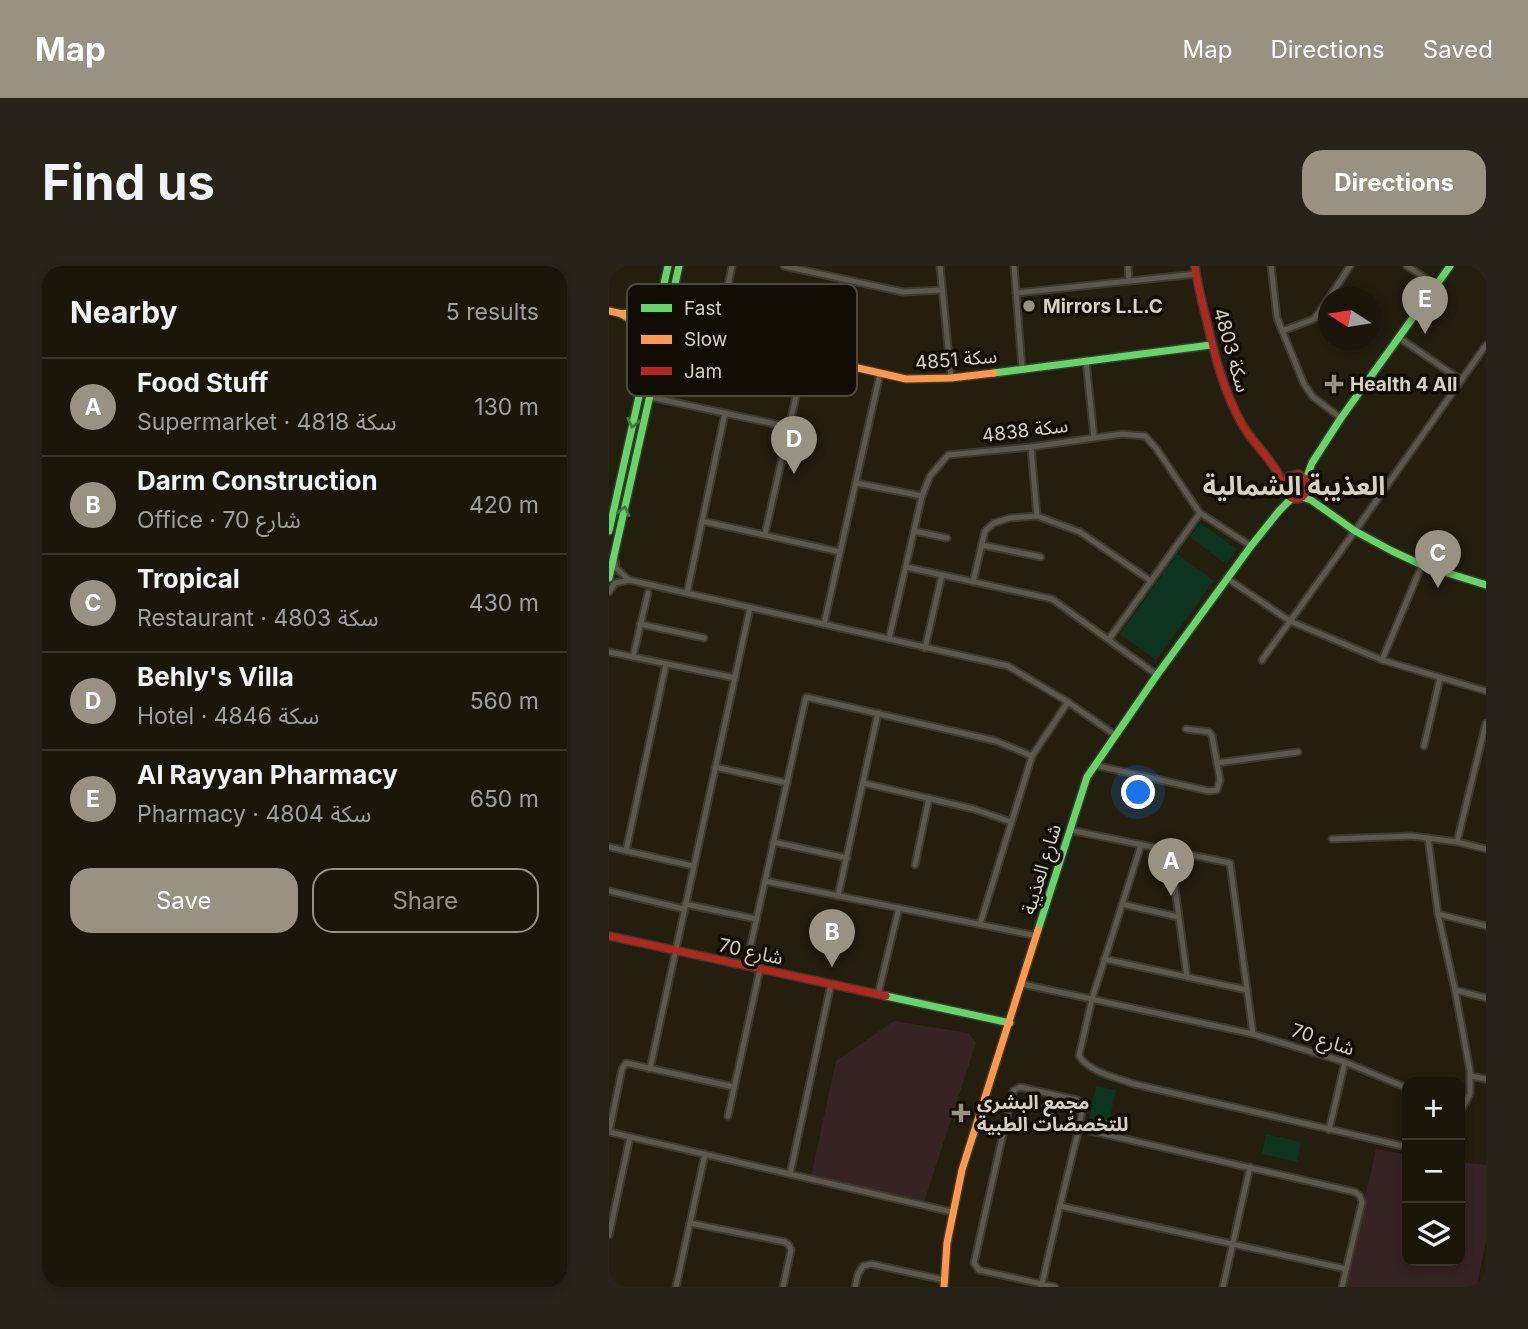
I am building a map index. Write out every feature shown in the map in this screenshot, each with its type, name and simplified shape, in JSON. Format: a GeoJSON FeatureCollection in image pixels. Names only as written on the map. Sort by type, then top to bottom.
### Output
{"type":"FeatureCollection","features":[{"type":"Feature","properties":{"kind":"street"},"geometry":{"type":"LineString","coordinates":[[729,284],[733,266]]}},
{"type":"Feature","properties":{"kind":"street"},"geometry":{"type":"LineString","coordinates":[[785,266],[903,292],[942,289]]}},
{"type":"Feature","properties":{"kind":"street"},"geometry":{"type":"LineString","coordinates":[[940,266],[951,378]]}},
{"type":"Feature","properties":{"kind":"street"},"geometry":{"type":"LineString","coordinates":[[1014,266],[1022,368]]}},
{"type":"Feature","properties":{"kind":"street"},"geometry":{"type":"LineString","coordinates":[[1128,266],[1129,281]]}},
{"type":"Feature","properties":{"kind":"street"},"geometry":{"type":"LineString","coordinates":[[1271,266],[1277,318],[1304,384],[1313,397],[1341,418]]}},
{"type":"Feature","properties":{"kind":"street"},"geometry":{"type":"LineString","coordinates":[[1336,287],[1350,266]]}},
{"type":"Feature","properties":{"kind":"street"},"geometry":{"type":"LineString","coordinates":[[1407,266],[1436,285]]}},
{"type":"Feature","properties":{"kind":"street"},"geometry":{"type":"LineString","coordinates":[[1306,479],[1312,463],[1341,418],[1450,266]]}},
{"type":"Feature","properties":{"kind":"street"},"geometry":{"type":"LineString","coordinates":[[1016,293],[1129,281],[1196,270]]}},
{"type":"Feature","properties":{"kind":"street","name":"سكة 4803"},"geometry":{"type":"LineString","coordinates":[[1196,270],[1211,345],[1226,392],[1240,423],[1277,471],[1284,488]]}},
{"type":"Feature","properties":{"kind":"street","name":"سكة 4851"},"geometry":{"type":"LineString","coordinates":[[609,311],[627,314]]}},
{"type":"Feature","properties":{"kind":"street"},"geometry":{"type":"LineString","coordinates":[[1282,331],[1314,318],[1318,313]]}},
{"type":"Feature","properties":{"kind":"street"},"geometry":{"type":"LineString","coordinates":[[1398,337],[1461,380]]}},
{"type":"Feature","properties":{"kind":"street","name":"سكة 4851"},"geometry":{"type":"LineString","coordinates":[[857,368],[906,379],[951,378],[1211,345]]}},
{"type":"Feature","properties":{"kind":"street"},"geometry":{"type":"LineString","coordinates":[[1262,660],[1486,345]]}},
{"type":"Feature","properties":{"kind":"street"},"geometry":{"type":"LineString","coordinates":[[1086,361],[1094,437]]}},
{"type":"Feature","properties":{"kind":"street"},"geometry":{"type":"LineString","coordinates":[[824,624],[880,374]]}},
{"type":"Feature","properties":{"kind":"street"},"geometry":{"type":"LineString","coordinates":[[609,531],[612,505],[639,396]]}},
{"type":"Feature","properties":{"kind":"street"},"geometry":{"type":"LineString","coordinates":[[765,534],[796,396]]}},
{"type":"Feature","properties":{"kind":"street"},"geometry":{"type":"LineString","coordinates":[[609,578],[650,397],[789,427]]}},
{"type":"Feature","properties":{"kind":"street"},"geometry":{"type":"LineString","coordinates":[[687,593],[725,412]]}},
{"type":"Feature","properties":{"kind":"street","name":"سكة 4838"},"geometry":{"type":"LineString","coordinates":[[889,639],[922,496],[930,476],[948,455],[1031,447],[1122,433],[1145,436],[1200,513],[1251,546]]}},
{"type":"Feature","properties":{"kind":"street"},"geometry":{"type":"LineString","coordinates":[[1031,447],[1037,516]]}},
{"type":"Feature","properties":{"kind":"street"},"geometry":{"type":"LineString","coordinates":[[1312,463],[1292,475],[1284,488],[1291,498],[1304,495],[1355,531],[1392,551],[1422,565],[1486,585]]}},
{"type":"Feature","properties":{"kind":"street","name":"سكة 4803"},"geometry":{"type":"LineString","coordinates":[[1277,471],[1292,475]]}},
{"type":"Feature","properties":{"kind":"street"},"geometry":{"type":"LineString","coordinates":[[1292,475],[1302,475],[1306,479],[1308,485],[1304,495]]}},
{"type":"Feature","properties":{"kind":"street"},"geometry":{"type":"LineString","coordinates":[[856,483],[922,496]]}},
{"type":"Feature","properties":{"kind":"street","name":"شارع العذيبة"},"geometry":{"type":"LineString","coordinates":[[1279,511],[1284,488]]}},
{"type":"Feature","properties":{"kind":"street","name":"شارع العذيبة"},"geometry":{"type":"LineString","coordinates":[[944,1283],[952,1212],[962,1170],[1087,777],[1251,546],[1291,498]]}},
{"type":"Feature","properties":{"kind":"street"},"geometry":{"type":"LineString","coordinates":[[1109,639],[1200,513]]}},
{"type":"Feature","properties":{"kind":"street"},"geometry":{"type":"LineString","coordinates":[[973,582],[985,531],[993,523],[1010,518],[1037,516],[1080,532],[1151,582]]}},
{"type":"Feature","properties":{"kind":"street"},"geometry":{"type":"LineString","coordinates":[[702,521],[840,552]]}},
{"type":"Feature","properties":{"kind":"street"},"geometry":{"type":"LineString","coordinates":[[914,531],[947,538]]}},
{"type":"Feature","properties":{"kind":"street"},"geometry":{"type":"LineString","coordinates":[[982,545],[1041,557]]}},
{"type":"Feature","properties":{"kind":"street"},"geometry":{"type":"LineString","coordinates":[[614,554],[616,568],[629,580]]}},
{"type":"Feature","properties":{"kind":"street"},"geometry":{"type":"LineString","coordinates":[[1382,660],[1422,565]]}},
{"type":"Feature","properties":{"kind":"street"},"geometry":{"type":"LineString","coordinates":[[906,567],[1052,599],[1157,675]]}},
{"type":"Feature","properties":{"kind":"street"},"geometry":{"type":"LineString","coordinates":[[925,648],[942,575]]}},
{"type":"Feature","properties":{"kind":"street"},"geometry":{"type":"LineString","coordinates":[[1228,579],[1290,621],[1382,660],[1486,691]]}},
{"type":"Feature","properties":{"kind":"street"},"geometry":{"type":"LineString","coordinates":[[609,592],[615,583],[629,580],[1009,666],[1115,735]]}},
{"type":"Feature","properties":{"kind":"street"},"geometry":{"type":"LineString","coordinates":[[633,657],[648,593]]}},
{"type":"Feature","properties":{"kind":"street"},"geometry":{"type":"LineString","coordinates":[[650,1069],[750,608]]}},
{"type":"Feature","properties":{"kind":"street"},"geometry":{"type":"LineString","coordinates":[[640,624],[704,638]]}},
{"type":"Feature","properties":{"kind":"street"},"geometry":{"type":"LineString","coordinates":[[609,652],[735,678]]}},
{"type":"Feature","properties":{"kind":"street"},"geometry":{"type":"LineString","coordinates":[[627,851],[666,664]]}},
{"type":"Feature","properties":{"kind":"street"},"geometry":{"type":"LineString","coordinates":[[1424,746],[1440,678]]}},
{"type":"Feature","properties":{"kind":"street"},"geometry":{"type":"LineString","coordinates":[[746,966],[806,697],[996,741],[1032,756]]}},
{"type":"Feature","properties":{"kind":"street"},"geometry":{"type":"LineString","coordinates":[[980,924],[1032,756],[1068,702]]}},
{"type":"Feature","properties":{"kind":"street"},"geometry":{"type":"LineString","coordinates":[[838,896],[878,713]]}},
{"type":"Feature","properties":{"kind":"street"},"geometry":{"type":"LineString","coordinates":[[1457,842],[1486,723]]}},
{"type":"Feature","properties":{"kind":"street"},"geometry":{"type":"LineString","coordinates":[[1094,765],[1209,791],[1217,790],[1217,763],[1212,736],[1209,732],[1186,729]]}},
{"type":"Feature","properties":{"kind":"street"},"geometry":{"type":"LineString","coordinates":[[1217,763],[1298,752]]}},
{"type":"Feature","properties":{"kind":"street"},"geometry":{"type":"LineString","coordinates":[[715,768],[787,783]]}},
{"type":"Feature","properties":{"kind":"street"},"geometry":{"type":"LineString","coordinates":[[863,783],[974,808],[1011,822]]}},
{"type":"Feature","properties":{"kind":"street"},"geometry":{"type":"LineString","coordinates":[[915,865],[929,798]]}},
{"type":"Feature","properties":{"kind":"street"},"geometry":{"type":"LineString","coordinates":[[1070,830],[1230,863],[1252,1034]]}},
{"type":"Feature","properties":{"kind":"street"},"geometry":{"type":"LineString","coordinates":[[1332,839],[1412,836],[1486,849]]}},
{"type":"Feature","properties":{"kind":"street"},"geometry":{"type":"LineString","coordinates":[[1428,838],[1439,914],[1471,1076],[1470,1094],[1465,1102]]}},
{"type":"Feature","properties":{"kind":"street"},"geometry":{"type":"LineString","coordinates":[[773,842],[847,858]]}},
{"type":"Feature","properties":{"kind":"street"},"geometry":{"type":"LineString","coordinates":[[1141,845],[1092,999],[1079,1056],[1084,1064],[1134,1084],[1402,1146]]}},
{"type":"Feature","properties":{"kind":"street"},"geometry":{"type":"LineString","coordinates":[[609,847],[694,866]]}},
{"type":"Feature","properties":{"kind":"street"},"geometry":{"type":"LineString","coordinates":[[1170,851],[1187,977]]}},
{"type":"Feature","properties":{"kind":"street"},"geometry":{"type":"LineString","coordinates":[[765,881],[1037,936]]}},
{"type":"Feature","properties":{"kind":"street"},"geometry":{"type":"LineString","coordinates":[[609,891],[756,919]]}},
{"type":"Feature","properties":{"kind":"street"},"geometry":{"type":"LineString","coordinates":[[1122,904],[1178,917]]}},
{"type":"Feature","properties":{"kind":"street"},"geometry":{"type":"LineString","coordinates":[[878,994],[899,908]]}},
{"type":"Feature","properties":{"kind":"street"},"geometry":{"type":"LineString","coordinates":[[1439,914],[1486,926]]}},
{"type":"Feature","properties":{"kind":"street","name":"شارع 70"},"geometry":{"type":"LineString","coordinates":[[609,936],[1010,1023]]}},
{"type":"Feature","properties":{"kind":"street"},"geometry":{"type":"LineString","coordinates":[[1104,959],[1247,990]]}},
{"type":"Feature","properties":{"kind":"street"},"geometry":{"type":"LineString","coordinates":[[728,1116],[760,969]]}},
{"type":"Feature","properties":{"kind":"street"},"geometry":{"type":"LineString","coordinates":[[790,1174],[831,984]]}},
{"type":"Feature","properties":{"kind":"street","name":"شارع 70"},"geometry":{"type":"LineString","coordinates":[[1022,984],[1252,1034],[1345,1062],[1402,1086]]}},
{"type":"Feature","properties":{"kind":"street"},"geometry":{"type":"LineString","coordinates":[[1455,990],[1486,998]]}},
{"type":"Feature","properties":{"kind":"street"},"geometry":{"type":"LineString","coordinates":[[1329,1130],[1345,1062]]}},
{"type":"Feature","properties":{"kind":"street"},"geometry":{"type":"LineString","coordinates":[[734,1087],[626,1063],[609,1132],[952,1212]]}},
{"type":"Feature","properties":{"kind":"street"},"geometry":{"type":"LineString","coordinates":[[1471,1076],[1486,1079]]}},
{"type":"Feature","properties":{"kind":"street"},"geometry":{"type":"LineString","coordinates":[[1041,1286],[1082,1106],[1077,1100],[1017,1088],[1014,1090],[974,1263],[979,1270],[1041,1286],[1055,1287]]}},
{"type":"Feature","properties":{"kind":"street"},"geometry":{"type":"LineString","coordinates":[[1078,1128],[1355,1192],[1360,1196],[1361,1202],[1342,1287]]}},
{"type":"Feature","properties":{"kind":"street"},"geometry":{"type":"LineString","coordinates":[[609,1235],[630,1137]]}},
{"type":"Feature","properties":{"kind":"street"},"geometry":{"type":"LineString","coordinates":[[676,1287],[705,1154]]}},
{"type":"Feature","properties":{"kind":"street"},"geometry":{"type":"LineString","coordinates":[[1223,1287],[1250,1167]]}},
{"type":"Feature","properties":{"kind":"street"},"geometry":{"type":"LineString","coordinates":[[1060,1206],[1346,1269]]}},
{"type":"Feature","properties":{"kind":"street"},"geometry":{"type":"LineString","coordinates":[[690,1223],[785,1242],[791,1250],[783,1287]]}},
{"type":"Feature","properties":{"kind":"street"},"geometry":{"type":"LineString","coordinates":[[855,1287],[863,1266],[871,1264],[944,1283]]}},
{"type":"Feature","properties":{"kind":"shaded area"},"geometry":{"type":"Polygon","coordinates":[[[894,1021],[969,1033],[976,1043],[924,1202],[811,1176],[836,1061],[894,1021]]]}},
{"type":"Feature","properties":{"kind":"shaded area"},"geometry":{"type":"Polygon","coordinates":[[[1376,1149],[1402,1154],[1402,1266],[1465,1266],[1465,1163],[1486,1165],[1486,1242],[1477,1284],[1486,1287],[1345,1287],[1376,1149]]]}},
{"type":"Feature","properties":{"kind":"green space"},"geometry":{"type":"Polygon","coordinates":[[[1200,523],[1237,549],[1226,564],[1190,537],[1200,523]]]}},
{"type":"Feature","properties":{"kind":"green space"},"geometry":{"type":"Polygon","coordinates":[[[1177,554],[1214,581],[1156,660],[1120,634],[1177,554]]]}},
{"type":"Feature","properties":{"kind":"green space"},"geometry":{"type":"Polygon","coordinates":[[[1096,1086],[1116,1090],[1108,1127],[1088,1123],[1096,1086]]]}},
{"type":"Feature","properties":{"kind":"green space"},"geometry":{"type":"Polygon","coordinates":[[[1266,1134],[1301,1142],[1297,1162],[1262,1154],[1266,1134]]]}},
{"type":"Feature","properties":{"kind":"traffic: fast"},"geometry":{"type":"LineString","coordinates":[[664,284],[668,266]]}},
{"type":"Feature","properties":{"kind":"traffic: fast"},"geometry":{"type":"LineString","coordinates":[[675,284],[679,266]]}},
{"type":"Feature","properties":{"kind":"traffic: fast"},"geometry":{"type":"LineString","coordinates":[[1306,479],[1312,463],[1341,418],[1450,266]]}},
{"type":"Feature","properties":{"kind":"traffic: fast"},"geometry":{"type":"LineString","coordinates":[[621,314],[627,313]]}},
{"type":"Feature","properties":{"kind":"traffic: fast"},"geometry":{"type":"LineString","coordinates":[[621,314],[627,317]]}},
{"type":"Feature","properties":{"kind":"traffic: fast"},"geometry":{"type":"LineString","coordinates":[[994,373],[1211,345]]}},
{"type":"Feature","properties":{"kind":"traffic: fast"},"geometry":{"type":"LineString","coordinates":[[609,531],[639,396]]}},
{"type":"Feature","properties":{"kind":"traffic: fast"},"geometry":{"type":"LineString","coordinates":[[609,578],[650,396]]}},
{"type":"Feature","properties":{"kind":"traffic: fast"},"geometry":{"type":"LineString","coordinates":[[1302,497],[1392,551],[1422,565],[1486,585]]}},
{"type":"Feature","properties":{"kind":"traffic: fast"},"geometry":{"type":"LineString","coordinates":[[1038,930],[1087,777],[1251,546],[1292,498]]}},
{"type":"Feature","properties":{"kind":"traffic: fast"},"geometry":{"type":"LineString","coordinates":[[886,996],[1010,1023]]}},
{"type":"Feature","properties":{"kind":"traffic: slow"},"geometry":{"type":"LineString","coordinates":[[609,311],[627,315]]}},
{"type":"Feature","properties":{"kind":"traffic: slow"},"geometry":{"type":"LineString","coordinates":[[857,368],[906,379],[994,373]]}},
{"type":"Feature","properties":{"kind":"traffic: slow"},"geometry":{"type":"LineString","coordinates":[[944,1287],[947,1243],[962,1170],[1038,930]]}},
{"type":"Feature","properties":{"kind":"traffic: jam"},"geometry":{"type":"LineString","coordinates":[[1195,266],[1216,357],[1236,413],[1276,470],[1288,496],[1300,498],[1308,489],[1306,479],[1299,474],[1289,476],[1284,483]]}},
{"type":"Feature","properties":{"kind":"traffic: jam"},"geometry":{"type":"LineString","coordinates":[[609,936],[886,996]]}},
{"type":"Feature","properties":{"kind":"place","name":"Mirrors L.L.C"},"geometry":{"type":"Point","coordinates":[1029,306]}},
{"type":"Feature","properties":{"kind":"place","name":"Al Rayyan Pharmacy"},"geometry":{"type":"Point","coordinates":[1425,334]}},
{"type":"Feature","properties":{"kind":"place","name":"Health 4 All"},"geometry":{"type":"Point","coordinates":[1334,384]}},
{"type":"Feature","properties":{"kind":"place","name":"Behly's Villa"},"geometry":{"type":"Point","coordinates":[794,474]}},
{"type":"Feature","properties":{"kind":"place","name":"Tropical"},"geometry":{"type":"Point","coordinates":[1438,588]}},
{"type":"Feature","properties":{"kind":"place","name":"Food Stuff"},"geometry":{"type":"Point","coordinates":[1171,896]}},
{"type":"Feature","properties":{"kind":"place","name":"Darm Construction"},"geometry":{"type":"Point","coordinates":[832,967]}},
{"type":"Feature","properties":{"kind":"place","name":"مجمع البشرى للتخصصّات الطبية"},"geometry":{"type":"Point","coordinates":[961,1113]}},
{"type":"Feature","properties":{"kind":"district","name":"العذيبة الشمالية"},"geometry":{"type":"Point","coordinates":[1294,486]}}]}
